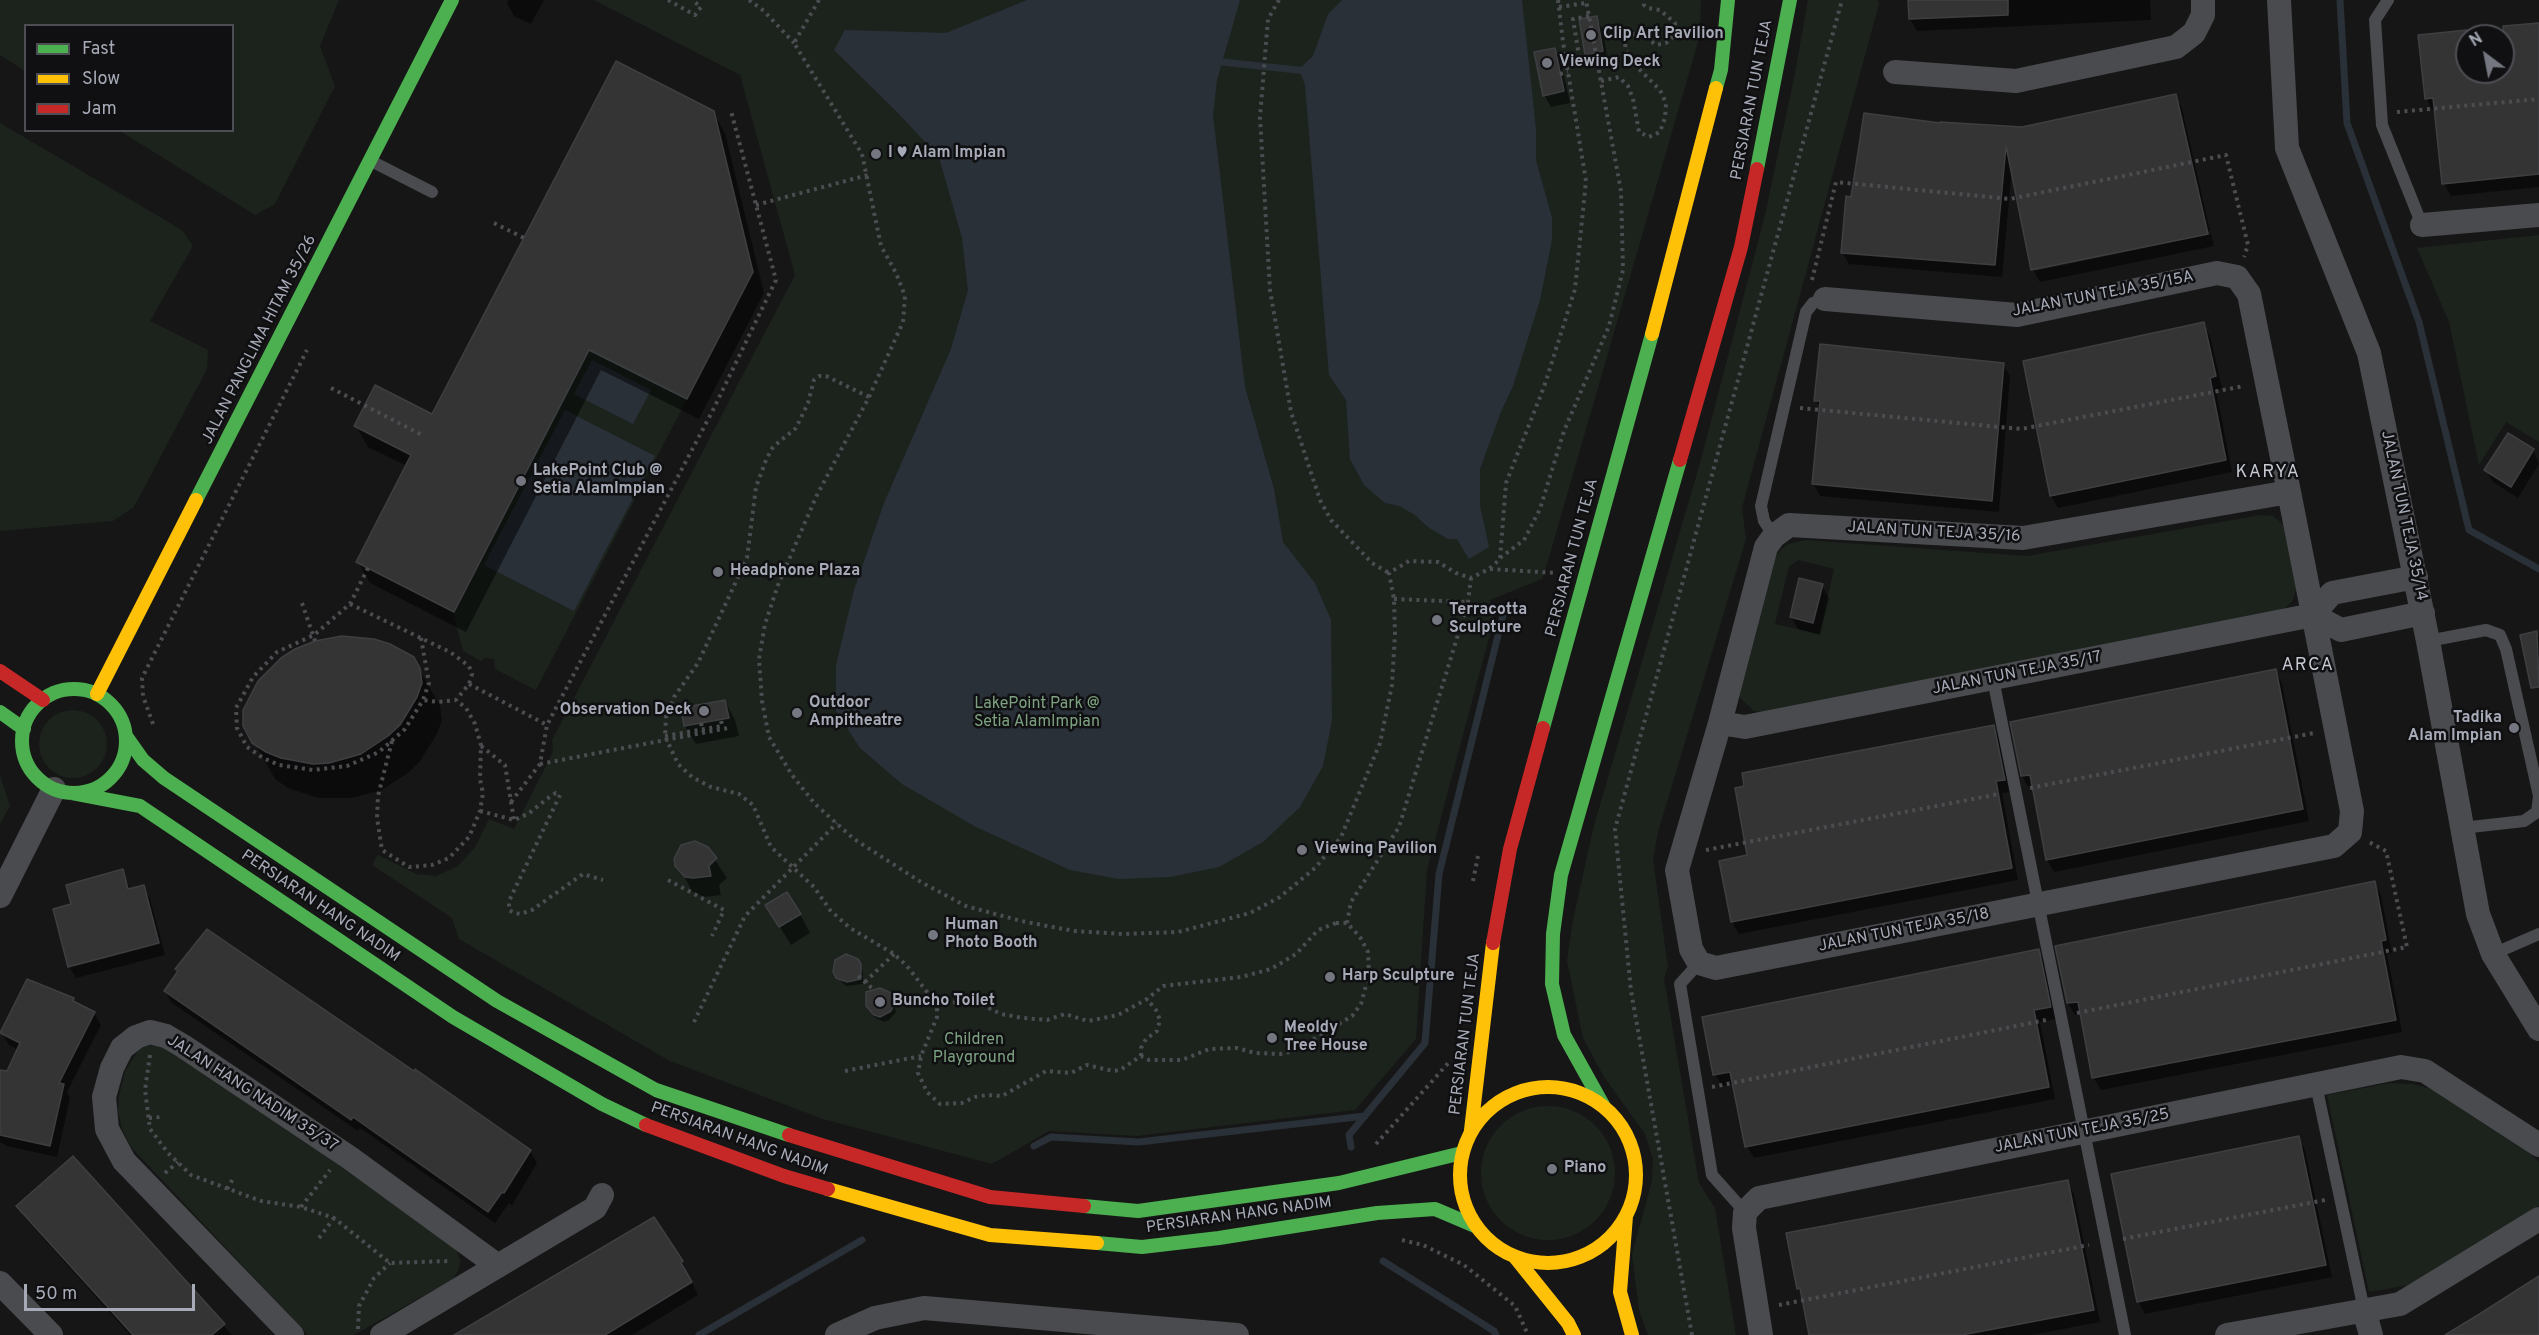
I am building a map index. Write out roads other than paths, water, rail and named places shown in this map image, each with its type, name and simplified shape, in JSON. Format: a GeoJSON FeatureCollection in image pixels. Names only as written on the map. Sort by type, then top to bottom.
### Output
{"type":"FeatureCollection","features":[{"type":"Feature","properties":{"kind":"street","name":"JALAN PANGLIMA HITAM 35/26"},"geometry":{"type":"LineString","coordinates":[[97,694],[452,0]]}},
{"type":"Feature","properties":{"kind":"street","name":"PERSIARAN TUN TEJA"},"geometry":{"type":"LineString","coordinates":[[1471,1130],[1492,954],[1510,849],[1674,252],[1721,70],[1728,0]]}},
{"type":"Feature","properties":{"kind":"street","name":"PERSIARAN TUN TEJA"},"geometry":{"type":"LineString","coordinates":[[1603,1105],[1563,1035],[1552,984],[1553,934],[1561,875],[1741,247],[1790,0]]}},
{"type":"Feature","properties":{"kind":"street"},"geometry":{"type":"LineString","coordinates":[[1895,72],[2016,81],[2176,47],[2194,33],[2203,15],[2203,0]]}},
{"type":"Feature","properties":{"kind":"street","name":"JALAN TUN TEJA 35/14"},"geometry":{"type":"LineString","coordinates":[[2279,0],[2287,148],[2368,353],[2416,577],[2478,914],[2493,954],[2539,1029]]}},
{"type":"Feature","properties":{"kind":"street"},"geometry":{"type":"LineString","coordinates":[[2422,225],[2539,215]]}},
{"type":"Feature","properties":{"kind":"street","name":"JALAN TUN TEJA 35/15A"},"geometry":{"type":"LineString","coordinates":[[1825,298],[2017,315],[2217,273],[2237,277],[2249,294],[2289,492]]}},
{"type":"Feature","properties":{"kind":"street"},"geometry":{"type":"LineString","coordinates":[[2289,492],[2313,615],[2340,630],[2423,613]]}},
{"type":"Feature","properties":{"kind":"street","name":"JALAN TUN TEJA 35/16"},"geometry":{"type":"LineString","coordinates":[[1774,536],[1790,525],[2023,538],[2289,492]]}},
{"type":"Feature","properties":{"kind":"street"},"geometry":{"type":"LineString","coordinates":[[1699,963],[1690,949],[1677,870],[1720,723],[1766,547],[1774,536]]}},
{"type":"Feature","properties":{"kind":"street"},"geometry":{"type":"LineString","coordinates":[[2313,615],[2332,593],[2416,577]]}},
{"type":"Feature","properties":{"kind":"street","name":"JALAN TUN TEJA 35/17"},"geometry":{"type":"LineString","coordinates":[[1720,723],[1745,727],[2313,615]]}},
{"type":"Feature","properties":{"kind":"street","name":"JALAN TUN TEJA 35/18"},"geometry":{"type":"LineString","coordinates":[[1699,963],[1716,968],[2334,846],[2350,832],[2352,811],[2313,615]]}},
{"type":"Feature","properties":{"kind":"street"},"geometry":{"type":"LineString","coordinates":[[0,671],[43,700]]}},
{"type":"Feature","properties":{"kind":"street"},"geometry":{"type":"LineString","coordinates":[[70,689],[84,690],[97,694],[117,711],[126,736],[122,760],[108,781],[97,788],[63,791],[41,782],[32,771],[25,758],[22,743],[24,729],[31,712],[43,700],[70,689]]}},
{"type":"Feature","properties":{"kind":"street"},"geometry":{"type":"LineString","coordinates":[[0,712],[24,729]]}},
{"type":"Feature","properties":{"kind":"street","name":"PERSIARAN HANG NADIM"},"geometry":{"type":"LineString","coordinates":[[126,736],[143,760],[164,778],[497,1001],[656,1090],[757,1126],[865,1157],[990,1197],[1138,1212],[1339,1183],[1462,1153]]}},
{"type":"Feature","properties":{"kind":"street"},"geometry":{"type":"LineString","coordinates":[[0,896],[63,791]]}},
{"type":"Feature","properties":{"kind":"street","name":"PERSIARAN HANG NADIM"},"geometry":{"type":"LineString","coordinates":[[63,791],[140,806],[453,1017],[602,1104],[661,1132],[784,1176],[990,1235],[1142,1246],[1219,1238],[1377,1213],[1435,1209],[1475,1226]]}},
{"type":"Feature","properties":{"kind":"street","name":"JALAN HANG NADIM 35/37"},"geometry":{"type":"LineString","coordinates":[[292,1335],[124,1161],[106,1129],[104,1097],[112,1068],[122,1048],[136,1037],[150,1032],[166,1036],[183,1046],[350,1158],[498,1266]]}},
{"type":"Feature","properties":{"kind":"street","name":"JALAN TUN TEJA 35/25"},"geometry":{"type":"LineString","coordinates":[[1745,1212],[1759,1198],[2401,1067],[2425,1071],[2539,1145]]}},
{"type":"Feature","properties":{"kind":"street"},"geometry":{"type":"LineString","coordinates":[[1626,1216],[1611,1237],[1590,1252],[1574,1258],[1540,1263],[1515,1257],[1492,1244],[1475,1226],[1466,1209],[1460,1191],[1459,1172],[1462,1153],[1471,1130],[1487,1110],[1508,1096],[1532,1088],[1557,1086],[1581,1092],[1603,1105],[1624,1128],[1635,1156],[1636,1187],[1626,1216],[1620,1292],[1632,1335]]}},
{"type":"Feature","properties":{"kind":"street"},"geometry":{"type":"LineString","coordinates":[[382,1335],[596,1208],[602,1195]]}},
{"type":"Feature","properties":{"kind":"street"},"geometry":{"type":"LineString","coordinates":[[1745,1212],[1744,1228],[1761,1335]]}},
{"type":"Feature","properties":{"kind":"street"},"geometry":{"type":"LineString","coordinates":[[2227,1335],[2400,1304],[2539,1219]]}},
{"type":"Feature","properties":{"kind":"street"},"geometry":{"type":"LineString","coordinates":[[1515,1257],[1568,1323],[1574,1335]]}},
{"type":"Feature","properties":{"kind":"street"},"geometry":{"type":"LineString","coordinates":[[0,1283],[51,1335]]}},
{"type":"Feature","properties":{"kind":"street"},"geometry":{"type":"LineString","coordinates":[[837,1335],[875,1318],[924,1308],[1237,1335]]}},
{"type":"Feature","properties":{"kind":"street"},"geometry":{"type":"LineString","coordinates":[[2364,1310],[2371,1335]]}},
{"type":"Feature","properties":{"kind":"lane"},"geometry":{"type":"LineString","coordinates":[[2388,0],[2375,20],[2382,125],[2422,225]]}},
{"type":"Feature","properties":{"kind":"lane"},"geometry":{"type":"LineString","coordinates":[[370,160],[432,192]]}},
{"type":"Feature","properties":{"kind":"lane"},"geometry":{"type":"LineString","coordinates":[[1774,536],[1764,521],[1761,506],[1806,312],[1813,303],[1825,298]]}},
{"type":"Feature","properties":{"kind":"lane"},"geometry":{"type":"LineString","coordinates":[[2428,641],[2486,630],[2500,635],[2506,649],[2539,796],[2537,812],[2524,821],[2462,828]]}},
{"type":"Feature","properties":{"kind":"lane"},"geometry":{"type":"LineString","coordinates":[[1993,679],[2125,1335]]}},
{"type":"Feature","properties":{"kind":"lane"},"geometry":{"type":"LineString","coordinates":[[2493,954],[2539,934]]}},
{"type":"Feature","properties":{"kind":"lane"},"geometry":{"type":"LineString","coordinates":[[1699,963],[1680,984],[1712,1174],[1726,1193],[1745,1212]]}},
{"type":"Feature","properties":{"kind":"lane"},"geometry":{"type":"LineString","coordinates":[[2316,1085],[2364,1310]]}},
{"type":"Feature","properties":{"kind":"waterway"},"geometry":{"type":"LineString","coordinates":[[2340,0],[2347,123],[2419,322],[2469,530],[2539,569]]}},
{"type":"Feature","properties":{"kind":"waterway"},"geometry":{"type":"LineString","coordinates":[[1215,57],[1222,62],[1307,71]]}},
{"type":"Feature","properties":{"kind":"waterway"},"geometry":{"type":"LineString","coordinates":[[1351,1147],[1349,1135],[1425,1043],[1439,874],[1504,611]]}},
{"type":"Feature","properties":{"kind":"waterway"},"geometry":{"type":"LineString","coordinates":[[1034,1146],[1051,1137],[1139,1142],[1365,1116]]}},
{"type":"Feature","properties":{"kind":"waterway"},"geometry":{"type":"LineString","coordinates":[[699,1335],[862,1240]]}},
{"type":"Feature","properties":{"kind":"waterway"},"geometry":{"type":"LineString","coordinates":[[1383,1261],[1494,1331],[1496,1335]]}},
{"type":"Feature","properties":{"kind":"place","name":"Clip Art Pavilion"},"geometry":{"type":"Point","coordinates":[1591,35]}},
{"type":"Feature","properties":{"kind":"place","name":"Viewing Deck"},"geometry":{"type":"Point","coordinates":[1547,63]}},
{"type":"Feature","properties":{"kind":"place","name":"I ♥ Alam Impian"},"geometry":{"type":"Point","coordinates":[876,154]}},
{"type":"Feature","properties":{"kind":"place","name":"LakePoint Club @ Setia AlamImpian"},"geometry":{"type":"Point","coordinates":[521,481]}},
{"type":"Feature","properties":{"kind":"place","name":"Headphone Plaza"},"geometry":{"type":"Point","coordinates":[718,572]}},
{"type":"Feature","properties":{"kind":"place","name":"Terracotta Sculpture"},"geometry":{"type":"Point","coordinates":[1437,620]}},
{"type":"Feature","properties":{"kind":"place","name":"Observation Deck"},"geometry":{"type":"Point","coordinates":[704,711]}},
{"type":"Feature","properties":{"kind":"place","name":"Outdoor Ampitheatre"},"geometry":{"type":"Point","coordinates":[797,713]}},
{"type":"Feature","properties":{"kind":"place","name":"Tadika Alam Impian"},"geometry":{"type":"Point","coordinates":[2514,728]}},
{"type":"Feature","properties":{"kind":"place","name":"Viewing Pavilion"},"geometry":{"type":"Point","coordinates":[1302,850]}},
{"type":"Feature","properties":{"kind":"place","name":"Human Photo Booth"},"geometry":{"type":"Point","coordinates":[933,935]}},
{"type":"Feature","properties":{"kind":"place","name":"Harp Sculpture"},"geometry":{"type":"Point","coordinates":[1330,977]}},
{"type":"Feature","properties":{"kind":"place","name":"Buncho Toilet"},"geometry":{"type":"Point","coordinates":[880,1002]}},
{"type":"Feature","properties":{"kind":"place","name":"Meoldy Tree House"},"geometry":{"type":"Point","coordinates":[1272,1038]}},
{"type":"Feature","properties":{"kind":"place","name":"Piano"},"geometry":{"type":"Point","coordinates":[1552,1169]}},
{"type":"Feature","properties":{"kind":"district","name":"KARYA"},"geometry":{"type":"Point","coordinates":[2268,473]}},
{"type":"Feature","properties":{"kind":"district","name":"ARCA"},"geometry":{"type":"Point","coordinates":[2308,666]}},
{"type":"Feature","properties":{"kind":"park label","name":"LakePoint Park @ Setia AlamImpian"},"geometry":{"type":"Point","coordinates":[1037,714]}},
{"type":"Feature","properties":{"kind":"park label","name":"Children Playground"},"geometry":{"type":"Point","coordinates":[974,1050]}}]}
